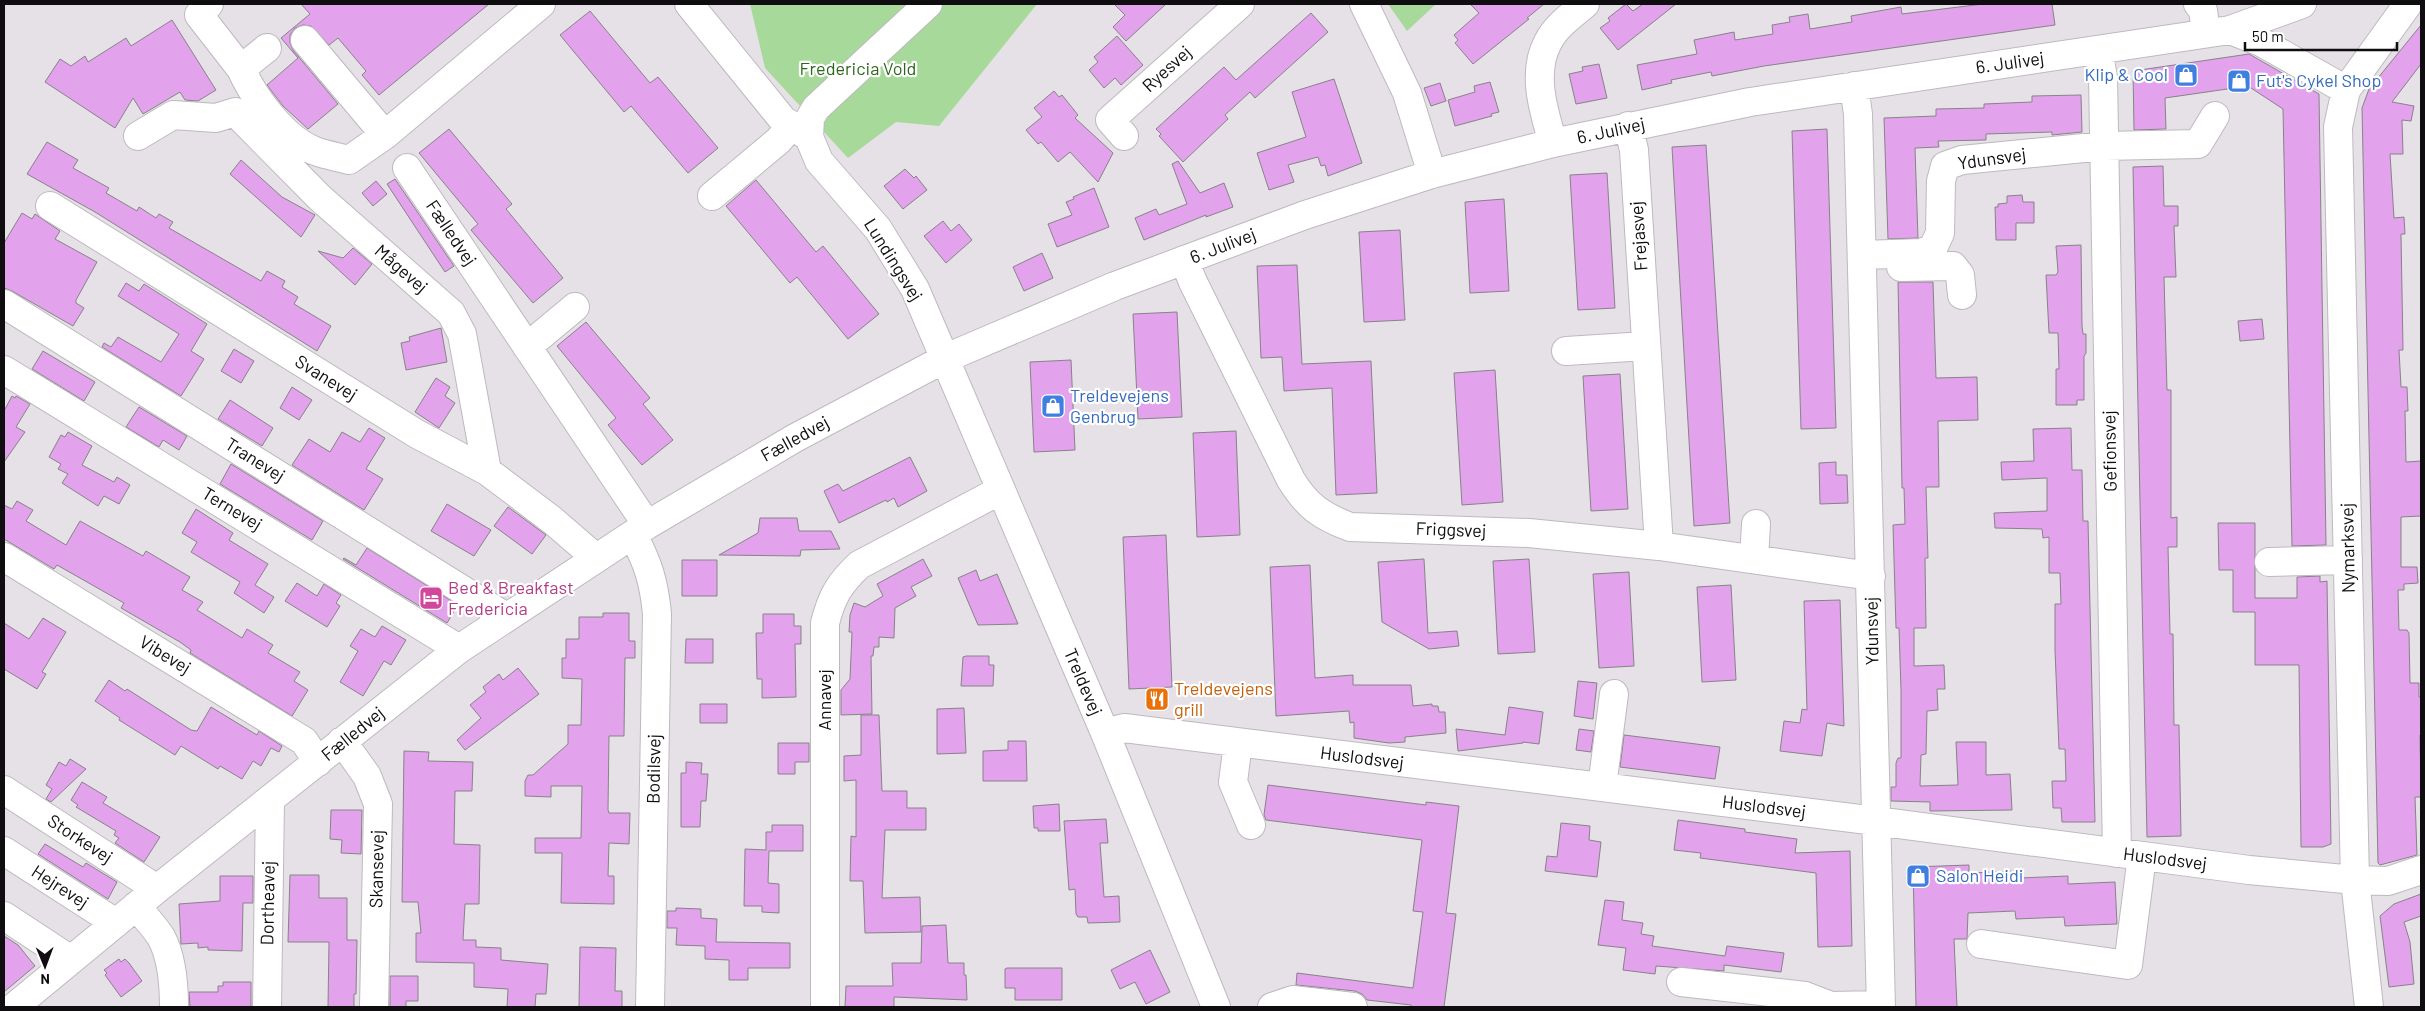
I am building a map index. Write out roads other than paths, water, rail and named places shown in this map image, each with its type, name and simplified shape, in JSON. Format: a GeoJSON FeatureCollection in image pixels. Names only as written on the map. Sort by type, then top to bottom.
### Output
{"type":"FeatureCollection","features":[{"type":"Feature","properties":{"kind":"street"},"geometry":{"type":"LineString","coordinates":[[209,4],[199,15],[241,69],[250,88],[290,136],[314,151],[349,160],[385,134],[541,4]]}},
{"type":"Feature","properties":{"kind":"street","name":"Lundingsvej"},"geometry":{"type":"LineString","coordinates":[[689,4],[783,120],[800,131],[819,161],[878,229],[915,289],[946,358]]}},
{"type":"Feature","properties":{"kind":"street"},"geometry":{"type":"LineString","coordinates":[[712,196],[778,141],[800,131],[816,108],[928,4]]}},
{"type":"Feature","properties":{"kind":"street","name":"Ryesvej"},"geometry":{"type":"LineString","coordinates":[[1124,136],[1110,120],[1240,4]]}},
{"type":"Feature","properties":{"kind":"street"},"geometry":{"type":"LineString","coordinates":[[1364,4],[1407,93],[1432,174]]}},
{"type":"Feature","properties":{"kind":"street"},"geometry":{"type":"LineString","coordinates":[[1553,143],[1540,92],[1540,65],[1548,42],[1560,25],[1585,4]]}},
{"type":"Feature","properties":{"kind":"street"},"geometry":{"type":"LineString","coordinates":[[2198,4],[2218,32],[2261,42],[2346,90],[2408,4]]}},
{"type":"Feature","properties":{"kind":"street","name":"6. Julivej"},"geometry":{"type":"LineString","coordinates":[[946,358],[1114,286],[1305,215],[1432,174],[1628,126],[1750,102],[2218,32],[2302,4]]}},
{"type":"Feature","properties":{"kind":"street"},"geometry":{"type":"LineString","coordinates":[[305,40],[385,134]]}},
{"type":"Feature","properties":{"kind":"street"},"geometry":{"type":"LineString","coordinates":[[241,69],[267,48]]}},
{"type":"Feature","properties":{"kind":"street","name":"Gefionsvej"},"geometry":{"type":"LineString","coordinates":[[1981,944],[2128,965],[2129,854],[2103,77],[2098,50]]}},
{"type":"Feature","properties":{"kind":"street","name":"Ydunsvej"},"geometry":{"type":"LineString","coordinates":[[1854,86],[1858,114],[1881,1006]]}},
{"type":"Feature","properties":{"kind":"street","name":"Nymarksvej"},"geometry":{"type":"LineString","coordinates":[[2346,90],[2338,127],[2355,880],[2369,1007]]}},
{"type":"Feature","properties":{"kind":"street","name":"Mågevej"},"geometry":{"type":"LineString","coordinates":[[138,136],[173,115],[216,118],[235,112],[320,198],[452,313],[462,334],[487,471]]}},
{"type":"Feature","properties":{"kind":"street"},"geometry":{"type":"LineString","coordinates":[[2104,146],[2198,144],[2215,116]]}},
{"type":"Feature","properties":{"kind":"street","name":"Frejasvej"},"geometry":{"type":"LineString","coordinates":[[1628,126],[1634,150],[1659,546]]}},
{"type":"Feature","properties":{"kind":"street","name":"Ydunsvej"},"geometry":{"type":"LineString","coordinates":[[1862,262],[1922,253],[1933,248],[1940,233],[1941,181],[1945,166],[1962,160],[2104,146]]}},
{"type":"Feature","properties":{"kind":"street","name":"Fælledvej"},"geometry":{"type":"LineString","coordinates":[[407,168],[527,347],[640,530]]}},
{"type":"Feature","properties":{"kind":"street","name":"Svanevej"},"geometry":{"type":"LineString","coordinates":[[50,206],[417,434],[487,471],[552,520],[596,558]]}},
{"type":"Feature","properties":{"kind":"street","name":"Friggsvej"},"geometry":{"type":"LineString","coordinates":[[1184,260],[1193,282],[1291,480],[1303,500],[1327,518],[1350,527],[1529,533],[1659,546],[1871,576]]}},
{"type":"Feature","properties":{"kind":"street"},"geometry":{"type":"LineString","coordinates":[[1862,262],[1953,266],[1960,275],[1962,296]]}},
{"type":"Feature","properties":{"kind":"street","name":"Tranevej"},"geometry":{"type":"LineString","coordinates":[[4,304],[506,617]]}},
{"type":"Feature","properties":{"kind":"street"},"geometry":{"type":"LineString","coordinates":[[527,347],[575,307]]}},
{"type":"Feature","properties":{"kind":"street"},"geometry":{"type":"LineString","coordinates":[[1566,351],[1646,346]]}},
{"type":"Feature","properties":{"kind":"street","name":"Treldevej"},"geometry":{"type":"LineString","coordinates":[[946,358],[1105,733],[1216,1007]]}},
{"type":"Feature","properties":{"kind":"street","name":"Fælledvej"},"geometry":{"type":"LineString","coordinates":[[14,1007],[147,897],[459,649],[640,530],[795,438],[946,358]]}},
{"type":"Feature","properties":{"kind":"street","name":"Ternevej"},"geometry":{"type":"LineString","coordinates":[[4,370],[459,649]]}},
{"type":"Feature","properties":{"kind":"street","name":"Annavej"},"geometry":{"type":"LineString","coordinates":[[825,1007],[826,623],[831,600],[842,580],[859,565],[1002,490]]}},
{"type":"Feature","properties":{"kind":"street"},"geometry":{"type":"LineString","coordinates":[[1754,559],[1756,524]]}},
{"type":"Feature","properties":{"kind":"street","name":"Bodilsvej"},"geometry":{"type":"LineString","coordinates":[[640,530],[646,560],[655,586],[657,614],[650,1007]]}},
{"type":"Feature","properties":{"kind":"street","name":"Vibevej"},"geometry":{"type":"LineString","coordinates":[[4,557],[304,741],[318,762]]}},
{"type":"Feature","properties":{"kind":"street"},"geometry":{"type":"LineString","coordinates":[[2269,562],[2348,560]]}},
{"type":"Feature","properties":{"kind":"street"},"geometry":{"type":"LineString","coordinates":[[1602,787],[1614,694]]}},
{"type":"Feature","properties":{"kind":"street","name":"Huslodsvej"},"geometry":{"type":"LineString","coordinates":[[1105,733],[1124,728],[1876,821],[2249,870],[2355,880],[2388,881],[2421,870]]}},
{"type":"Feature","properties":{"kind":"street","name":"Skansevej"},"geometry":{"type":"LineString","coordinates":[[342,741],[367,776],[378,804],[374,1007]]}},
{"type":"Feature","properties":{"kind":"street"},"geometry":{"type":"LineString","coordinates":[[1238,743],[1233,782],[1252,825]]}},
{"type":"Feature","properties":{"kind":"street","name":"Storkevej"},"geometry":{"type":"LineString","coordinates":[[4,790],[147,897],[168,958],[174,988],[174,1007]]}},
{"type":"Feature","properties":{"kind":"street","name":"Dortheavej"},"geometry":{"type":"LineString","coordinates":[[267,1007],[270,800]]}},
{"type":"Feature","properties":{"kind":"street","name":"Hejrevej"},"geometry":{"type":"LineString","coordinates":[[4,851],[116,923]]}},
{"type":"Feature","properties":{"kind":"street"},"geometry":{"type":"LineString","coordinates":[[4,916],[71,960]]}},
{"type":"Feature","properties":{"kind":"street"},"geometry":{"type":"LineString","coordinates":[[1680,982],[1805,996],[1831,1006],[1881,1006]]}},
{"type":"Feature","properties":{"kind":"street"},"geometry":{"type":"LineString","coordinates":[[1272,1007],[1293,1000],[1353,1007]]}},
{"type":"Feature","properties":{"kind":"place","name":"Klip & Cool"},"geometry":{"type":"Point","coordinates":[2186,75]}},
{"type":"Feature","properties":{"kind":"place","name":"Fut's Cykel Shop"},"geometry":{"type":"Point","coordinates":[2239,81]}},
{"type":"Feature","properties":{"kind":"place","name":"Treldevejens Genbrug"},"geometry":{"type":"Point","coordinates":[1053,406]}},
{"type":"Feature","properties":{"kind":"place","name":"Bed & Breakfast Fredericia"},"geometry":{"type":"Point","coordinates":[431,598]}},
{"type":"Feature","properties":{"kind":"place","name":"Treldevejens grill"},"geometry":{"type":"Point","coordinates":[1157,699]}},
{"type":"Feature","properties":{"kind":"place","name":"Salon Heidi"},"geometry":{"type":"Point","coordinates":[1918,876]}},
{"type":"Feature","properties":{"kind":"park label","name":"Fredericia Vold"},"geometry":{"type":"Point","coordinates":[858,69]}}]}
